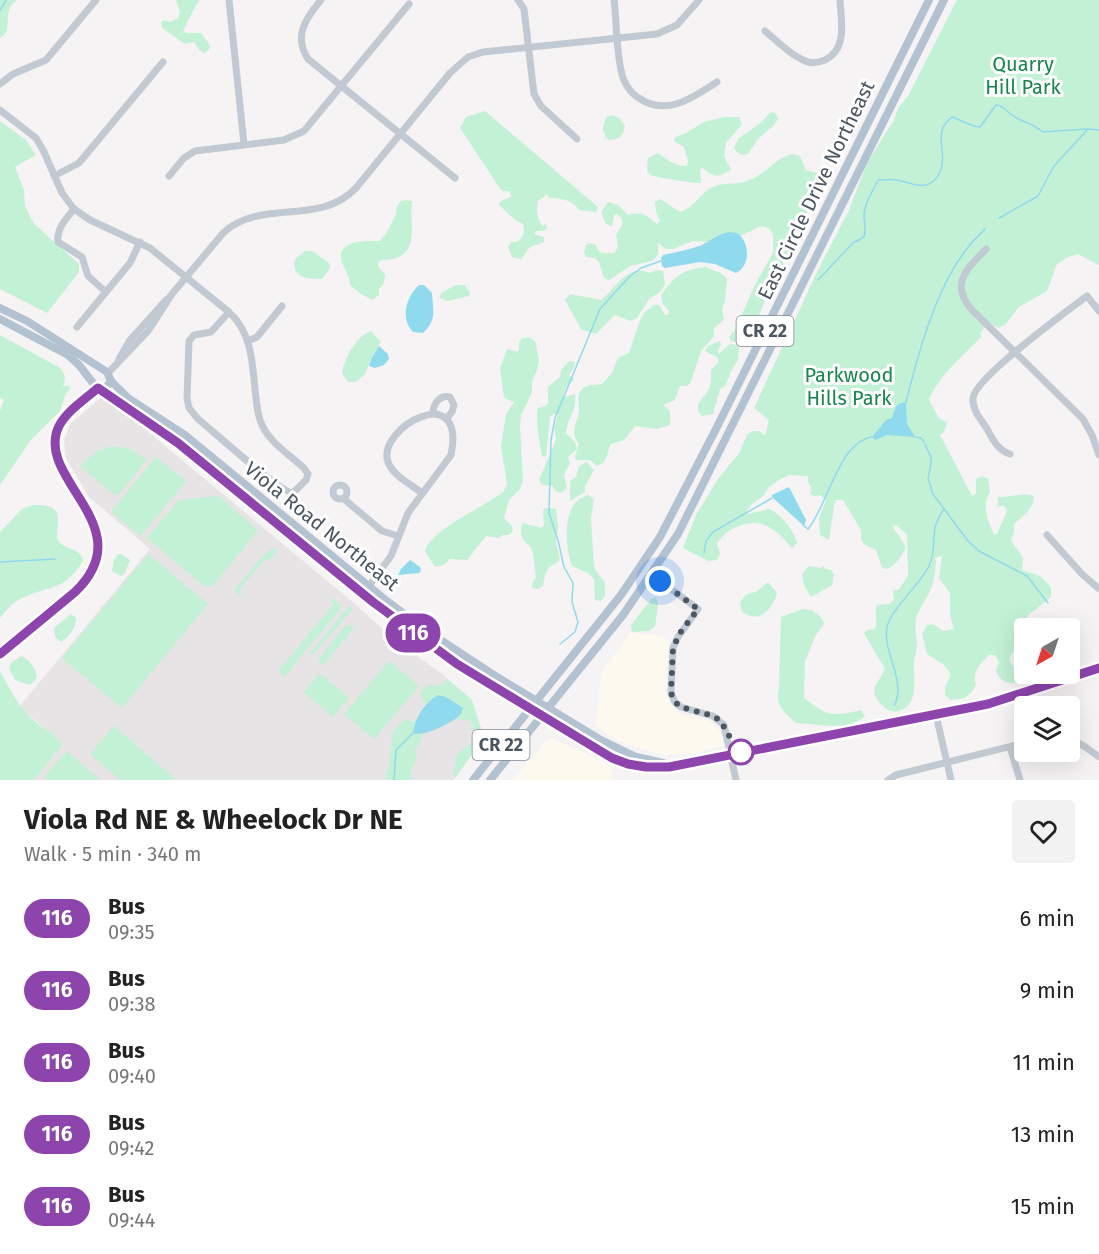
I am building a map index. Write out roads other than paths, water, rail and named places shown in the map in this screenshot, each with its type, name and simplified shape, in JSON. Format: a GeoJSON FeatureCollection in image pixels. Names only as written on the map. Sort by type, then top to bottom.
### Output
{"type":"FeatureCollection","features":[{"type":"Feature","properties":{"kind":"main road","name":"East Circle Drive Northeast"},"geometry":{"type":"LineString","coordinates":[[473,780],[621,595],[660,537],[929,0]]}},
{"type":"Feature","properties":{"kind":"main road","name":"East Circle Drive Northeast"},"geometry":{"type":"LineString","coordinates":[[490,780],[616,625],[652,575],[689,514],[944,0]]}},
{"type":"Feature","properties":{"kind":"main road","name":"Viola Road Northeast"},"geometry":{"type":"LineString","coordinates":[[0,308],[34,325],[108,375],[128,398],[185,435],[427,631],[536,701],[627,754],[645,760],[678,764]]}},
{"type":"Feature","properties":{"kind":"main road","name":"Viola Road Northeast"},"geometry":{"type":"LineString","coordinates":[[0,319],[68,355],[97,386],[178,443],[363,594],[440,652],[587,744],[621,761],[646,767],[669,767],[936,715],[1003,699],[1099,668]]}},
{"type":"Feature","properties":{"kind":"main road"},"geometry":{"type":"LineString","coordinates":[[99,370],[108,375],[108,386],[97,386],[95,373],[99,370]]}},
{"type":"Feature","properties":{"kind":"street"},"geometry":{"type":"LineString","coordinates":[[0,84],[13,74],[46,60],[96,0]]}},
{"type":"Feature","properties":{"kind":"street"},"geometry":{"type":"LineString","coordinates":[[229,0],[244,144]]}},
{"type":"Feature","properties":{"kind":"street"},"geometry":{"type":"LineString","coordinates":[[321,0],[303,24],[301,37],[305,54],[313,64],[455,178]]}},
{"type":"Feature","properties":{"kind":"street"},"geometry":{"type":"LineString","coordinates":[[518,0],[524,9],[532,87],[537,100],[576,139]]}},
{"type":"Feature","properties":{"kind":"street"},"geometry":{"type":"LineString","coordinates":[[614,0],[623,77],[630,91],[643,100],[657,105],[677,104],[717,82]]}},
{"type":"Feature","properties":{"kind":"street"},"geometry":{"type":"LineString","coordinates":[[108,375],[130,340],[224,232],[240,220],[256,216],[322,209],[343,200],[356,188],[463,60],[483,52],[651,36],[664,32],[683,20],[699,0]]}},
{"type":"Feature","properties":{"kind":"street"},"geometry":{"type":"LineString","coordinates":[[765,31],[805,61],[816,63],[829,58],[836,51],[841,40],[840,0]]}},
{"type":"Feature","properties":{"kind":"street"},"geometry":{"type":"LineString","coordinates":[[169,176],[184,158],[195,151],[284,140],[298,135],[308,127],[342,87],[409,4]]}},
{"type":"Feature","properties":{"kind":"street"},"geometry":{"type":"LineString","coordinates":[[54,176],[79,163],[163,62]]}},
{"type":"Feature","properties":{"kind":"street"},"geometry":{"type":"LineString","coordinates":[[0,110],[36,138],[64,198],[74,209],[90,220],[140,242],[157,253],[229,312],[240,324],[248,341],[256,404],[262,425],[270,437],[308,474],[306,480],[293,493],[287,492],[274,482],[198,418],[188,406],[189,340],[195,335],[211,332],[229,312]]}},
{"type":"Feature","properties":{"kind":"street"},"geometry":{"type":"LineString","coordinates":[[74,209],[62,225],[57,236],[58,242],[82,257],[88,276],[105,292]]}},
{"type":"Feature","properties":{"kind":"street"},"geometry":{"type":"LineString","coordinates":[[77,327],[131,260],[140,242]]}},
{"type":"Feature","properties":{"kind":"street"},"geometry":{"type":"LineString","coordinates":[[986,249],[964,274],[962,295],[972,310],[1083,419],[1099,455]]}},
{"type":"Feature","properties":{"kind":"street"},"geometry":{"type":"LineString","coordinates":[[1010,454],[998,447],[977,413],[973,398],[975,391],[1014,351],[1087,296],[1099,311]]}},
{"type":"Feature","properties":{"kind":"street"},"geometry":{"type":"LineString","coordinates":[[248,341],[256,337],[282,306]]}},
{"type":"Feature","properties":{"kind":"street"},"geometry":{"type":"LineString","coordinates":[[0,654],[75,592],[93,569],[97,553],[96,530],[90,514],[60,464],[55,445],[56,433],[63,420],[97,386]]}},
{"type":"Feature","properties":{"kind":"street"},"geometry":{"type":"LineString","coordinates":[[433,413],[440,399],[444,396],[450,397],[454,405],[446,419]]}},
{"type":"Feature","properties":{"kind":"street"},"geometry":{"type":"LineString","coordinates":[[363,594],[392,556],[408,513],[423,493],[451,454],[452,430],[446,419],[433,413],[408,423],[388,448],[387,455],[393,469],[423,493]]}},
{"type":"Feature","properties":{"kind":"street"},"geometry":{"type":"LineString","coordinates":[[344,499],[382,531],[398,536]]}},
{"type":"Feature","properties":{"kind":"street"},"geometry":{"type":"LineString","coordinates":[[1047,535],[1082,574],[1099,589]]}},
{"type":"Feature","properties":{"kind":"street"},"geometry":{"type":"LineString","coordinates":[[652,575],[698,609],[680,633],[673,648],[670,686],[672,697],[681,707],[713,716],[721,721],[726,728],[736,780]]}},
{"type":"Feature","properties":{"kind":"street"},"geometry":{"type":"LineString","coordinates":[[936,715],[951,780]]}},
{"type":"Feature","properties":{"kind":"street"},"geometry":{"type":"LineString","coordinates":[[1080,744],[1099,757]]}},
{"type":"Feature","properties":{"kind":"street"},"geometry":{"type":"LineString","coordinates":[[888,780],[896,775],[1014,746]]}},
{"type":"Feature","properties":{"kind":"street"},"geometry":{"type":"LineString","coordinates":[[1010,747],[1020,780]]}},
{"type":"Feature","properties":{"kind":"water"},"geometry":{"type":"Polygon","coordinates":[[[729,232],[737,233],[746,247],[744,265],[736,273],[715,264],[700,262],[665,268],[662,266],[663,255],[697,247],[729,232]]]}},
{"type":"Feature","properties":{"kind":"water"},"geometry":{"type":"Polygon","coordinates":[[[419,285],[424,285],[432,293],[432,319],[423,333],[413,332],[406,314],[408,301],[419,285]]]}},
{"type":"Feature","properties":{"kind":"water"},"geometry":{"type":"Polygon","coordinates":[[[379,346],[388,354],[389,359],[384,365],[375,368],[369,366],[371,359],[379,346]]]}},
{"type":"Feature","properties":{"kind":"water"},"geometry":{"type":"Polygon","coordinates":[[[906,402],[907,424],[915,437],[888,435],[875,440],[872,437],[886,420],[892,418],[896,407],[906,402]]]}},
{"type":"Feature","properties":{"kind":"water"},"geometry":{"type":"Polygon","coordinates":[[[789,487],[806,520],[804,526],[772,497],[789,487]]]}},
{"type":"Feature","properties":{"kind":"water"},"geometry":{"type":"Polygon","coordinates":[[[410,560],[420,567],[419,573],[398,575],[401,569],[410,560]]]}},
{"type":"Feature","properties":{"kind":"water"},"geometry":{"type":"Polygon","coordinates":[[[438,695],[446,697],[463,708],[461,714],[438,728],[424,733],[413,733],[421,711],[438,695]]]}},
{"type":"Feature","properties":{"kind":"waterway"},"geometry":{"type":"LineString","coordinates":[[0,10],[6,0]]}},
{"type":"Feature","properties":{"kind":"waterway"},"geometry":{"type":"LineString","coordinates":[[818,280],[853,243],[864,237],[865,208],[878,180],[895,180],[920,185],[926,185],[935,180],[943,159],[942,130],[952,117],[980,127],[996,105],[1043,132],[1099,130]]}},
{"type":"Feature","properties":{"kind":"waterway"},"geometry":{"type":"LineString","coordinates":[[999,218],[1038,196],[1054,166],[1087,130]]}},
{"type":"Feature","properties":{"kind":"waterway"},"geometry":{"type":"LineString","coordinates":[[906,402],[922,343],[937,302],[955,265],[985,229]]}},
{"type":"Feature","properties":{"kind":"waterway"},"geometry":{"type":"LineString","coordinates":[[560,644],[575,632],[578,622],[572,602],[573,583],[564,567],[549,513],[551,440],[555,418],[600,309],[630,276],[641,268],[661,261]]}},
{"type":"Feature","properties":{"kind":"waterway"},"geometry":{"type":"LineString","coordinates":[[803,525],[808,529],[815,519],[850,450],[860,441],[872,437]]}},
{"type":"Feature","properties":{"kind":"waterway"},"geometry":{"type":"LineString","coordinates":[[915,437],[921,438],[924,442]]}},
{"type":"Feature","properties":{"kind":"waterway"},"geometry":{"type":"LineString","coordinates":[[925,444],[931,457],[928,478],[933,494],[968,541],[979,551],[1027,576],[1048,603]]}},
{"type":"Feature","properties":{"kind":"waterway"},"geometry":{"type":"LineString","coordinates":[[704,553],[706,541],[713,532],[772,498]]}},
{"type":"Feature","properties":{"kind":"waterway"},"geometry":{"type":"LineString","coordinates":[[895,705],[898,683],[887,643],[887,627],[894,613],[929,566],[932,558],[934,532],[944,509]]}},
{"type":"Feature","properties":{"kind":"waterway"},"geometry":{"type":"LineString","coordinates":[[0,562],[55,559]]}},
{"type":"Feature","properties":{"kind":"waterway"},"geometry":{"type":"LineString","coordinates":[[394,780],[396,750],[413,733]]}},
{"type":"Feature","properties":{"kind":"park label","name":"Quarry Hill Park"},"geometry":{"type":"Point","coordinates":[1023,76]}},
{"type":"Feature","properties":{"kind":"park label","name":"Parkwood Hills Park"},"geometry":{"type":"Point","coordinates":[849,386]}}]}
